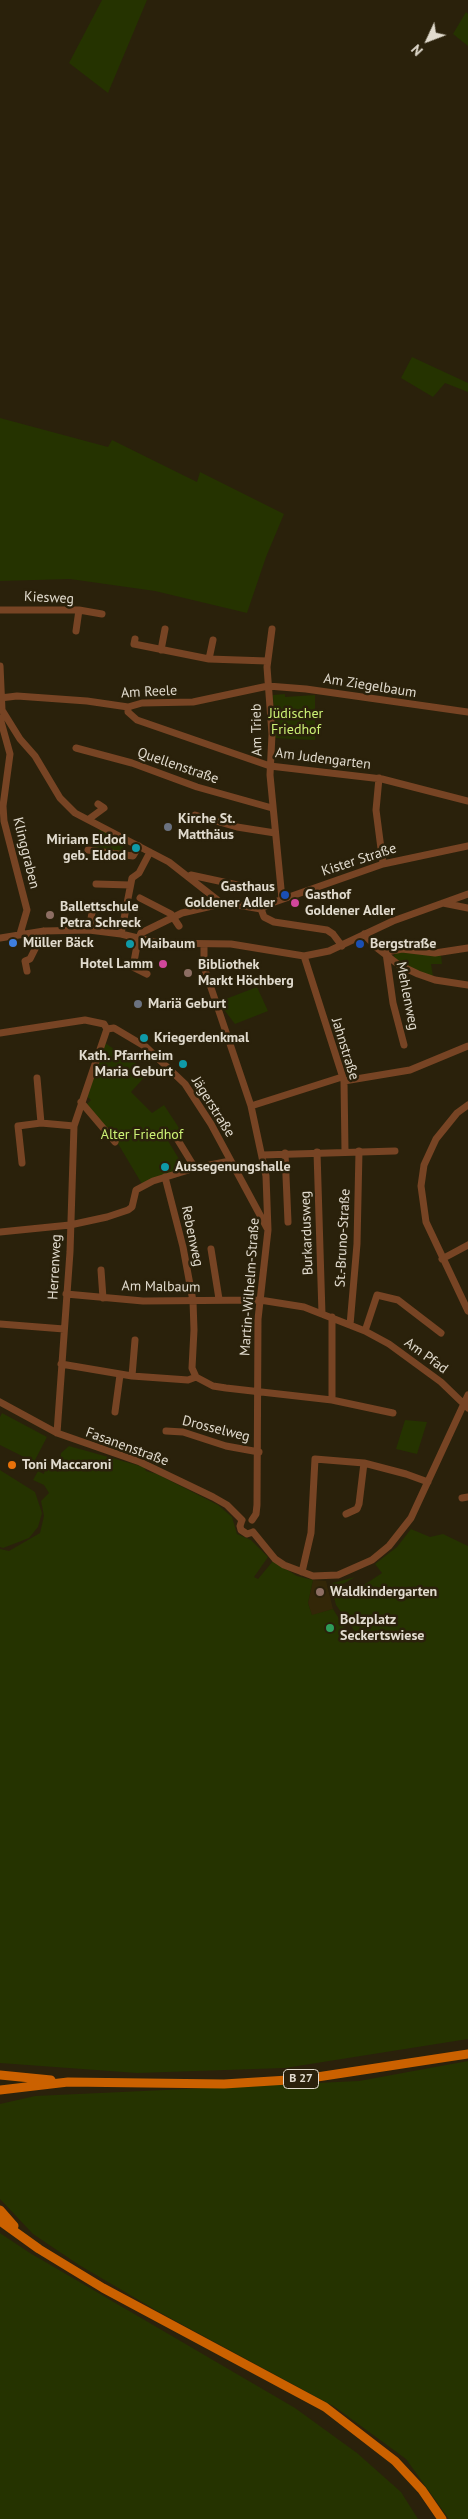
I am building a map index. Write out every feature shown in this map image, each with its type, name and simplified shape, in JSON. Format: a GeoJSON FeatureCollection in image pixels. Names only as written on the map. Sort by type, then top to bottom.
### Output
{"type":"FeatureCollection","features":[{"type":"Feature","properties":{"kind":"main road","name":"B 27"},"geometry":{"type":"LineString","coordinates":[[0,2090],[68,2082],[224,2084],[304,2079],[468,2054]]}},
{"type":"Feature","properties":{"kind":"main road"},"geometry":{"type":"LineString","coordinates":[[0,2075],[68,2082]]}},
{"type":"Feature","properties":{"kind":"main road"},"geometry":{"type":"LineString","coordinates":[[0,2210],[23,2238]]}},
{"type":"Feature","properties":{"kind":"main road"},"geometry":{"type":"LineString","coordinates":[[0,2220],[39,2249],[103,2288],[325,2406],[409,2474],[442,2519]]}},
{"type":"Feature","properties":{"kind":"street","name":"Kiesweg"},"geometry":{"type":"LineString","coordinates":[[0,610],[79,610],[76,631]]}},
{"type":"Feature","properties":{"kind":"street"},"geometry":{"type":"LineString","coordinates":[[79,610],[102,614]]}},
{"type":"Feature","properties":{"kind":"street","name":"Am Trieb"},"geometry":{"type":"LineString","coordinates":[[272,628],[267,661],[272,752],[270,766],[272,808],[282,899]]}},
{"type":"Feature","properties":{"kind":"street"},"geometry":{"type":"LineString","coordinates":[[161,650],[165,629]]}},
{"type":"Feature","properties":{"kind":"street"},"geometry":{"type":"LineString","coordinates":[[135,639],[134,644],[209,659],[267,661]]}},
{"type":"Feature","properties":{"kind":"street"},"geometry":{"type":"LineString","coordinates":[[209,659],[213,640]]}},
{"type":"Feature","properties":{"kind":"street"},"geometry":{"type":"LineString","coordinates":[[0,666],[2,710],[35,756],[60,798],[75,813],[150,852],[201,882],[220,902]]}},
{"type":"Feature","properties":{"kind":"street","name":"Am Reele"},"geometry":{"type":"LineString","coordinates":[[0,699],[17,696],[87,701],[128,707],[142,704],[193,702],[268,686]]}},
{"type":"Feature","properties":{"kind":"street","name":"Am Ziegelbaum"},"geometry":{"type":"LineString","coordinates":[[268,686],[306,689],[468,712]]}},
{"type":"Feature","properties":{"kind":"street","name":"Am Judengarten"},"geometry":{"type":"LineString","coordinates":[[128,707],[128,712],[137,720],[270,766],[379,778],[468,801]]}},
{"type":"Feature","properties":{"kind":"street","name":"Klinggraben"},"geometry":{"type":"LineString","coordinates":[[0,719],[10,754],[3,806],[4,821],[27,910],[20,934]]}},
{"type":"Feature","properties":{"kind":"street","name":"Quellenstraße"},"geometry":{"type":"LineString","coordinates":[[76,748],[132,763],[197,787],[272,808]]}},
{"type":"Feature","properties":{"kind":"street"},"geometry":{"type":"LineString","coordinates":[[379,778],[376,810],[383,864]]}},
{"type":"Feature","properties":{"kind":"street"},"geometry":{"type":"LineString","coordinates":[[89,819],[104,808],[98,804]]}},
{"type":"Feature","properties":{"kind":"street"},"geometry":{"type":"LineString","coordinates":[[195,815],[238,827],[276,833]]}},
{"type":"Feature","properties":{"kind":"street"},"geometry":{"type":"LineString","coordinates":[[88,850],[133,856],[139,846]]}},
{"type":"Feature","properties":{"kind":"street","name":"Kister Straße"},"geometry":{"type":"LineString","coordinates":[[261,909],[282,899],[383,864],[468,846]]}},
{"type":"Feature","properties":{"kind":"street"},"geometry":{"type":"LineString","coordinates":[[121,934],[130,885],[150,852]]}},
{"type":"Feature","properties":{"kind":"street"},"geometry":{"type":"LineString","coordinates":[[201,882],[242,886]]}},
{"type":"Feature","properties":{"kind":"street"},"geometry":{"type":"LineString","coordinates":[[96,884],[130,885]]}},
{"type":"Feature","properties":{"kind":"street"},"geometry":{"type":"LineString","coordinates":[[0,938],[44,931],[89,930],[121,934],[138,940],[159,943],[240,945],[304,956],[318,954],[342,946],[364,934],[468,894]]}},
{"type":"Feature","properties":{"kind":"street"},"geometry":{"type":"LineString","coordinates":[[140,898],[171,914],[179,926]]}},
{"type":"Feature","properties":{"kind":"street"},"geometry":{"type":"LineString","coordinates":[[147,974],[130,968],[141,934],[172,918],[220,902],[261,909],[264,916],[274,922],[327,930],[333,934],[342,946]]}},
{"type":"Feature","properties":{"kind":"street"},"geometry":{"type":"LineString","coordinates":[[443,903],[468,908]]}},
{"type":"Feature","properties":{"kind":"street"},"geometry":{"type":"LineString","coordinates":[[89,930],[93,907]]}},
{"type":"Feature","properties":{"kind":"street"},"geometry":{"type":"LineString","coordinates":[[26,971],[25,961],[30,959],[44,931]]}},
{"type":"Feature","properties":{"kind":"street"},"geometry":{"type":"LineString","coordinates":[[364,934],[377,948],[386,952],[400,965],[418,974],[435,980],[468,985]]}},
{"type":"Feature","properties":{"kind":"street","name":"Martin-Wilhelm-Straße"},"geometry":{"type":"LineString","coordinates":[[204,944],[203,962],[207,978],[251,1106],[266,1176],[268,1230],[257,1338],[257,1511],[252,1520]]}},
{"type":"Feature","properties":{"kind":"street"},"geometry":{"type":"LineString","coordinates":[[386,952],[402,949],[435,953],[468,948]]}},
{"type":"Feature","properties":{"kind":"street","name":"Mehlenweg"},"geometry":{"type":"LineString","coordinates":[[386,952],[393,1003],[404,1045]]}},
{"type":"Feature","properties":{"kind":"street","name":"Jahnstraße"},"geometry":{"type":"LineString","coordinates":[[304,956],[343,1079],[345,1151]]}},
{"type":"Feature","properties":{"kind":"street"},"geometry":{"type":"LineString","coordinates":[[0,1033],[85,1020],[104,1024],[107,1029]]}},
{"type":"Feature","properties":{"kind":"street","name":"Jägerstraße"},"geometry":{"type":"LineString","coordinates":[[107,1029],[114,1028],[146,1046],[176,1074],[196,1099],[268,1230]]}},
{"type":"Feature","properties":{"kind":"street","name":"Herrenweg"},"geometry":{"type":"LineString","coordinates":[[57,1434],[74,1126],[107,1029]]}},
{"type":"Feature","properties":{"kind":"street"},"geometry":{"type":"LineString","coordinates":[[251,1106],[343,1079],[410,1070],[468,1046]]}},
{"type":"Feature","properties":{"kind":"street"},"geometry":{"type":"LineString","coordinates":[[37,1078],[42,1123]]}},
{"type":"Feature","properties":{"kind":"street"},"geometry":{"type":"LineString","coordinates":[[81,1102],[115,1142]]}},
{"type":"Feature","properties":{"kind":"street"},"geometry":{"type":"LineString","coordinates":[[468,1105],[444,1126],[432,1145],[424,1165],[422,1186],[423,1211],[432,1237],[468,1311]]}},
{"type":"Feature","properties":{"kind":"street"},"geometry":{"type":"LineString","coordinates":[[22,1163],[18,1126],[42,1123],[74,1126]]}},
{"type":"Feature","properties":{"kind":"street"},"geometry":{"type":"LineString","coordinates":[[176,1137],[195,1168]]}},
{"type":"Feature","properties":{"kind":"street"},"geometry":{"type":"LineString","coordinates":[[262,1155],[345,1151],[395,1151]]}},
{"type":"Feature","properties":{"kind":"street","name":"St.-Bruno-Straße"},"geometry":{"type":"LineString","coordinates":[[350,1325],[357,1244],[359,1151]]}},
{"type":"Feature","properties":{"kind":"street","name":"Burkardusweg"},"geometry":{"type":"LineString","coordinates":[[317,1152],[322,1314]]}},
{"type":"Feature","properties":{"kind":"street"},"geometry":{"type":"LineString","coordinates":[[285,1153],[288,1222]]}},
{"type":"Feature","properties":{"kind":"street"},"geometry":{"type":"LineString","coordinates":[[0,1232],[70,1225],[128,1210],[132,1207],[136,1190],[165,1177],[195,1168],[230,1162]]}},
{"type":"Feature","properties":{"kind":"street","name":"Rebenweg"},"geometry":{"type":"LineString","coordinates":[[165,1177],[183,1247],[193,1301],[192,1368],[196,1377]]}},
{"type":"Feature","properties":{"kind":"street"},"geometry":{"type":"LineString","coordinates":[[442,1259],[468,1245]]}},
{"type":"Feature","properties":{"kind":"street","name":"Am Malbaum"},"geometry":{"type":"LineString","coordinates":[[211,1250],[219,1299]]}},
{"type":"Feature","properties":{"kind":"street","name":"Am Malbaum"},"geometry":{"type":"LineString","coordinates":[[101,1270],[103,1298]]}},
{"type":"Feature","properties":{"kind":"street","name":"Am Malbaum"},"geometry":{"type":"LineString","coordinates":[[66,1294],[143,1301],[260,1300]]}},
{"type":"Feature","properties":{"kind":"street","name":"Am Pfad"},"geometry":{"type":"LineString","coordinates":[[365,1331],[377,1295],[398,1300],[441,1333]]}},
{"type":"Feature","properties":{"kind":"street","name":"Am Pfad"},"geometry":{"type":"LineString","coordinates":[[260,1300],[304,1307],[365,1331],[406,1356],[441,1382],[466,1406]]}},
{"type":"Feature","properties":{"kind":"street"},"geometry":{"type":"LineString","coordinates":[[332,1317],[332,1400]]}},
{"type":"Feature","properties":{"kind":"street"},"geometry":{"type":"LineString","coordinates":[[0,1324],[64,1329]]}},
{"type":"Feature","properties":{"kind":"street"},"geometry":{"type":"LineString","coordinates":[[132,1376],[135,1340]]}},
{"type":"Feature","properties":{"kind":"street"},"geometry":{"type":"LineString","coordinates":[[61,1364],[120,1375],[188,1380],[196,1377],[220,1387],[332,1400],[392,1414]]}},
{"type":"Feature","properties":{"kind":"street"},"geometry":{"type":"LineString","coordinates":[[115,1412],[120,1375]]}},
{"type":"Feature","properties":{"kind":"street"},"geometry":{"type":"LineString","coordinates":[[253,1532],[275,1559],[313,1576],[330,1577],[348,1573],[372,1560],[402,1532],[466,1406],[468,1395]]}},
{"type":"Feature","properties":{"kind":"street","name":"Fasanenstraße"},"geometry":{"type":"LineString","coordinates":[[0,1402],[57,1434],[160,1471],[213,1496],[227,1505],[242,1520]]}},
{"type":"Feature","properties":{"kind":"street","name":"Drosselweg"},"geometry":{"type":"LineString","coordinates":[[166,1432],[183,1432],[226,1446],[258,1452]]}},
{"type":"Feature","properties":{"kind":"street"},"geometry":{"type":"LineString","coordinates":[[302,1572],[311,1533],[314,1459],[364,1463],[428,1482]]}},
{"type":"Feature","properties":{"kind":"street"},"geometry":{"type":"LineString","coordinates":[[346,1514],[357,1509],[359,1504],[364,1463]]}},
{"type":"Feature","properties":{"kind":"street"},"geometry":{"type":"LineString","coordinates":[[242,1520],[252,1520],[255,1525],[253,1532],[247,1534],[241,1530],[240,1524],[242,1520]]}},
{"type":"Feature","properties":{"kind":"shaded area","name":"Waldkindergarten"},"geometry":{"type":"Polygon","coordinates":[[[313,1580],[326,1581],[333,1609],[312,1616],[308,1603],[313,1580]]]}},
{"type":"Feature","properties":{"kind":"green space"},"geometry":{"type":"Polygon","coordinates":[[[102,0],[147,0],[108,93],[69,63],[102,0]]]}},
{"type":"Feature","properties":{"kind":"green space"},"geometry":{"type":"Polygon","coordinates":[[[466,12],[468,14],[468,46],[453,34],[466,12]]]}},
{"type":"Feature","properties":{"kind":"green space"},"geometry":{"type":"Polygon","coordinates":[[[412,357],[468,383],[468,392],[445,383],[433,397],[401,378],[412,357]]]}},
{"type":"Feature","properties":{"kind":"green space"},"geometry":{"type":"Polygon","coordinates":[[[0,418],[108,447],[112,440],[197,482],[200,472],[284,514],[266,557],[247,613],[155,591],[70,579],[0,581],[0,418]]]}},
{"type":"Feature","properties":{"kind":"green space","name":"Jüdischer Friedhof"},"geometry":{"type":"Polygon","coordinates":[[[285,694],[285,697],[315,695],[315,740],[275,738],[273,695],[285,694]]]}},
{"type":"Feature","properties":{"kind":"green space"},"geometry":{"type":"Polygon","coordinates":[[[101,826],[112,832],[109,838],[124,847],[121,853],[92,849],[101,826]]]}},
{"type":"Feature","properties":{"kind":"green space"},"geometry":{"type":"Polygon","coordinates":[[[395,951],[441,955],[442,964],[431,964],[433,976],[425,974],[403,964],[394,957],[395,951]]]}},
{"type":"Feature","properties":{"kind":"green space"},"geometry":{"type":"Polygon","coordinates":[[[257,987],[268,1011],[235,1024],[218,1002],[257,987]]]}},
{"type":"Feature","properties":{"kind":"green space","name":"Alter Friedhof"},"geometry":{"type":"Polygon","coordinates":[[[105,1043],[149,1072],[131,1092],[152,1113],[164,1105],[181,1131],[167,1139],[185,1169],[142,1184],[117,1142],[87,1104],[91,1100],[86,1096],[105,1043]]]}},
{"type":"Feature","properties":{"kind":"green space"},"geometry":{"type":"Polygon","coordinates":[[[2,1413],[47,1437],[34,1462],[0,1445],[0,1417],[2,1413]]]}},
{"type":"Feature","properties":{"kind":"green space"},"geometry":{"type":"Polygon","coordinates":[[[405,1420],[427,1422],[417,1454],[396,1449],[405,1420]]]}},
{"type":"Feature","properties":{"kind":"green space"},"geometry":{"type":"Polygon","coordinates":[[[69,1446],[144,1467],[146,1471],[157,1474],[218,1505],[232,1517],[237,1534],[251,1540],[268,1557],[254,1577],[258,1579],[273,1561],[297,1576],[313,1580],[308,1603],[312,1615],[333,1609],[353,1641],[358,1636],[336,1605],[332,1589],[333,1583],[355,1577],[338,1587],[343,1599],[382,1573],[375,1564],[397,1547],[411,1529],[430,1537],[443,1534],[468,1546],[468,2039],[285,2068],[137,2073],[0,2063],[0,1549],[9,1551],[40,1533],[44,1516],[41,1501],[49,1493],[44,1485],[33,1480],[38,1471],[44,1474],[45,1467],[58,1472],[61,1453],[69,1446]]]}},
{"type":"Feature","properties":{"kind":"green space"},"geometry":{"type":"Polygon","coordinates":[[[0,1470],[35,1492],[42,1513],[38,1527],[29,1538],[3,1548],[0,1547],[0,1470]]]}},
{"type":"Feature","properties":{"kind":"green space"},"geometry":{"type":"Polygon","coordinates":[[[468,2061],[468,2519],[449,2519],[406,2459],[335,2407],[159,2312],[79,2265],[33,2234],[0,2199],[0,2104],[35,2096],[359,2081],[468,2061]]]}},
{"type":"Feature","properties":{"kind":"green space"},"geometry":{"type":"Polygon","coordinates":[[[0,2233],[30,2253],[295,2408],[357,2453],[401,2492],[418,2519],[0,2519],[0,2233]]]}},
{"type":"Feature","properties":{"kind":"place","name":"Kirche St. Matthäus"},"geometry":{"type":"Point","coordinates":[168,827]}},
{"type":"Feature","properties":{"kind":"place","name":"Miriam Eldod geb. Eldod"},"geometry":{"type":"Point","coordinates":[136,848]}},
{"type":"Feature","properties":{"kind":"place","name":"Gasthaus Goldener Adler"},"geometry":{"type":"Point","coordinates":[285,895]}},
{"type":"Feature","properties":{"kind":"place","name":"Gasthof Goldener Adler"},"geometry":{"type":"Point","coordinates":[295,903]}},
{"type":"Feature","properties":{"kind":"place","name":"Ballettschule Petra Schreck"},"geometry":{"type":"Point","coordinates":[50,915]}},
{"type":"Feature","properties":{"kind":"place","name":"Müller Bäck"},"geometry":{"type":"Point","coordinates":[13,943]}},
{"type":"Feature","properties":{"kind":"place","name":"Maibaum"},"geometry":{"type":"Point","coordinates":[130,944]}},
{"type":"Feature","properties":{"kind":"place","name":"Bergstraße"},"geometry":{"type":"Point","coordinates":[360,944]}},
{"type":"Feature","properties":{"kind":"place","name":"Hotel Lamm"},"geometry":{"type":"Point","coordinates":[163,964]}},
{"type":"Feature","properties":{"kind":"place","name":"Bibliothek Markt Höchberg"},"geometry":{"type":"Point","coordinates":[188,973]}},
{"type":"Feature","properties":{"kind":"place","name":"Mariä Geburt"},"geometry":{"type":"Point","coordinates":[138,1004]}},
{"type":"Feature","properties":{"kind":"place","name":"Kriegerdenkmal"},"geometry":{"type":"Point","coordinates":[144,1038]}},
{"type":"Feature","properties":{"kind":"place","name":"Kath. Pfarrheim Maria Geburt"},"geometry":{"type":"Point","coordinates":[183,1064]}},
{"type":"Feature","properties":{"kind":"place","name":"Aussegenungshalle"},"geometry":{"type":"Point","coordinates":[165,1167]}},
{"type":"Feature","properties":{"kind":"place","name":"Toni Maccaroni"},"geometry":{"type":"Point","coordinates":[12,1465]}},
{"type":"Feature","properties":{"kind":"place","name":"Waldkindergarten"},"geometry":{"type":"Point","coordinates":[320,1592]}},
{"type":"Feature","properties":{"kind":"place","name":"Bolzplatz Seckertswiese"},"geometry":{"type":"Point","coordinates":[330,1628]}}]}
